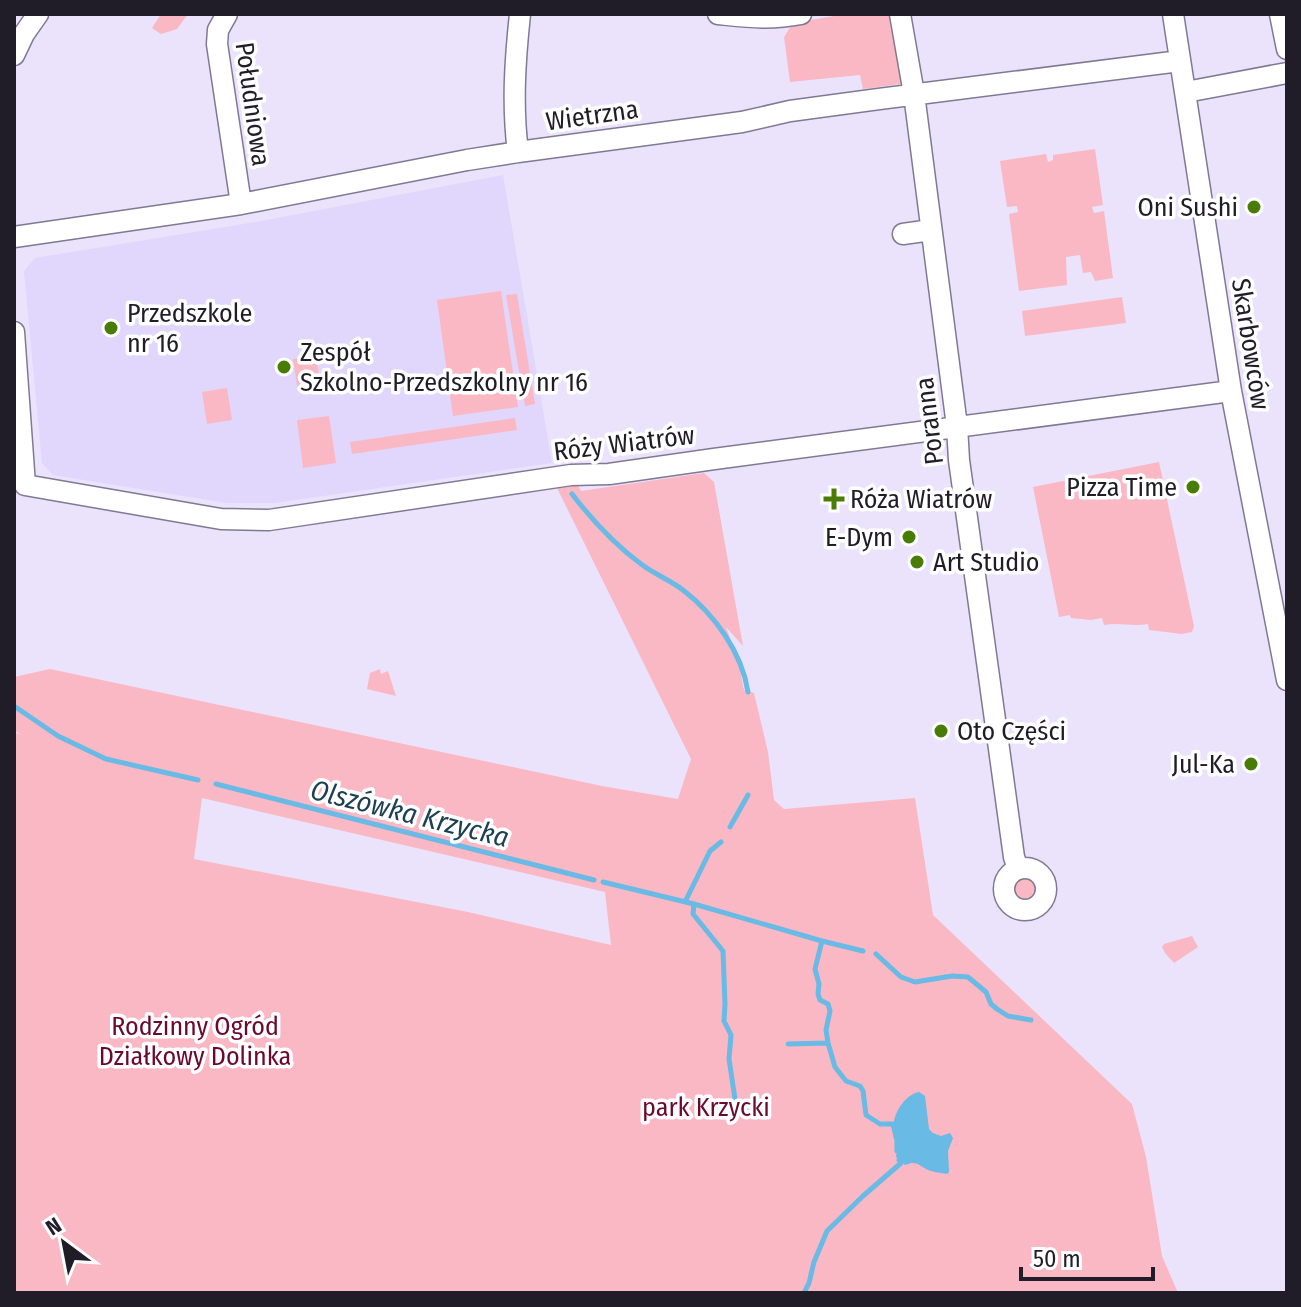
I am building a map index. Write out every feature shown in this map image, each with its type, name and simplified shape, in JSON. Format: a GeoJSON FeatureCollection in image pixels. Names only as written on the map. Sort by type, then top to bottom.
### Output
{"type":"FeatureCollection","features":[{"type":"Feature","properties":{"kind":"street"},"geometry":{"type":"LineString","coordinates":[[14,55],[38,14]]}},
{"type":"Feature","properties":{"kind":"street","name":"Południowa"},"geometry":{"type":"LineString","coordinates":[[227,14],[218,30],[217,44],[241,204]]}},
{"type":"Feature","properties":{"kind":"street"},"geometry":{"type":"LineString","coordinates":[[518,152],[513,104],[520,14]]}},
{"type":"Feature","properties":{"kind":"street"},"geometry":{"type":"LineString","coordinates":[[718,14],[759,19],[801,14]]}},
{"type":"Feature","properties":{"kind":"street","name":"Poranna"},"geometry":{"type":"LineString","coordinates":[[900,14],[914,94],[981,626],[1018,869]]}},
{"type":"Feature","properties":{"kind":"street","name":"Skarbowców"},"geometry":{"type":"LineString","coordinates":[[1173,14],[1231,391],[1287,680]]}},
{"type":"Feature","properties":{"kind":"street"},"geometry":{"type":"LineString","coordinates":[[1280,14],[1287,49]]}},
{"type":"Feature","properties":{"kind":"street","name":"Wietrzna"},"geometry":{"type":"LineString","coordinates":[[14,237],[241,204],[518,152],[742,122],[790,111],[1180,61]]}},
{"type":"Feature","properties":{"kind":"street"},"geometry":{"type":"LineString","coordinates":[[1186,92],[1287,73]]}},
{"type":"Feature","properties":{"kind":"street"},"geometry":{"type":"LineString","coordinates":[[903,234],[931,230]]}},
{"type":"Feature","properties":{"kind":"street","name":"Róży Wiatrów"},"geometry":{"type":"LineString","coordinates":[[14,332],[25,485],[221,519],[269,520],[559,477],[609,474],[1231,391]]}},
{"type":"Feature","properties":{"kind":"shaded area","name":"Zespół Szkolno-Przedszkolny nr 16"},"geometry":{"type":"Polygon","coordinates":[[[503,175],[552,463],[275,503],[227,503],[53,475],[42,463],[24,271],[35,258],[256,222],[503,175]]]}},
{"type":"Feature","properties":{"kind":"green space"},"geometry":{"type":"Polygon","coordinates":[[[161,14],[188,14],[177,29],[161,34],[152,28],[161,14]]]}},
{"type":"Feature","properties":{"kind":"green space"},"geometry":{"type":"Polygon","coordinates":[[[846,14],[894,14],[905,80],[901,84],[863,89],[860,75],[790,82],[784,37],[793,23],[846,14]]]}},
{"type":"Feature","properties":{"kind":"green space"},"geometry":{"type":"Polygon","coordinates":[[[1095,149],[1103,205],[1092,207],[1094,213],[1104,211],[1113,278],[1095,281],[1091,272],[1083,273],[1080,255],[1066,257],[1067,285],[1019,291],[1009,214],[1018,212],[1017,206],[1007,207],[1000,161],[1046,154],[1048,162],[1053,160],[1053,155],[1095,149]]]}},
{"type":"Feature","properties":{"kind":"green space"},"geometry":{"type":"Polygon","coordinates":[[[501,291],[518,407],[453,416],[437,300],[501,291]]]}},
{"type":"Feature","properties":{"kind":"green space"},"geometry":{"type":"Polygon","coordinates":[[[517,294],[535,404],[525,406],[506,295],[517,294]]]}},
{"type":"Feature","properties":{"kind":"green space"},"geometry":{"type":"Polygon","coordinates":[[[1122,297],[1126,323],[1025,336],[1022,311],[1122,297]]]}},
{"type":"Feature","properties":{"kind":"green space"},"geometry":{"type":"Polygon","coordinates":[[[316,355],[321,389],[298,392],[293,359],[316,355]]]}},
{"type":"Feature","properties":{"kind":"green space"},"geometry":{"type":"Polygon","coordinates":[[[227,388],[232,420],[207,424],[202,392],[227,388]]]}},
{"type":"Feature","properties":{"kind":"green space"},"geometry":{"type":"Polygon","coordinates":[[[329,416],[336,463],[303,468],[297,420],[329,416]]]}},
{"type":"Feature","properties":{"kind":"green space"},"geometry":{"type":"Polygon","coordinates":[[[515,418],[517,430],[352,454],[350,442],[515,418]]]}},
{"type":"Feature","properties":{"kind":"green space"},"geometry":{"type":"Polygon","coordinates":[[[1159,462],[1194,626],[1192,632],[1182,634],[1149,630],[1148,624],[1104,625],[1102,618],[1059,617],[1033,487],[1159,462]]]}},
{"type":"Feature","properties":{"kind":"green space"},"geometry":{"type":"Polygon","coordinates":[[[704,473],[714,482],[743,646],[726,627],[738,660],[744,690],[754,693],[768,752],[774,800],[784,809],[915,798],[933,915],[1132,1104],[1146,1157],[1162,1256],[1178,1293],[14,1293],[14,732],[21,735],[14,730],[14,677],[50,669],[602,786],[678,799],[691,759],[556,486],[578,485],[581,491],[704,473]],[[202,798],[194,859],[468,912],[611,945],[605,892],[202,798]]]}},
{"type":"Feature","properties":{"kind":"green space"},"geometry":{"type":"Polygon","coordinates":[[[380,669],[381,674],[388,671],[396,696],[367,689],[370,673],[380,669]]]}},
{"type":"Feature","properties":{"kind":"green space"},"geometry":{"type":"Polygon","coordinates":[[[1025,875],[1035,879],[1039,889],[1035,899],[1025,903],[1015,899],[1011,889],[1015,879],[1025,875]]]}},
{"type":"Feature","properties":{"kind":"green space"},"geometry":{"type":"Polygon","coordinates":[[[1192,936],[1198,947],[1174,963],[1165,953],[1164,944],[1192,936]]]}},
{"type":"Feature","properties":{"kind":"water"},"geometry":{"type":"Polygon","coordinates":[[[919,1092],[925,1096],[929,1129],[941,1136],[950,1133],[953,1138],[948,1151],[947,1174],[930,1171],[915,1163],[905,1165],[896,1157],[895,1117],[906,1099],[919,1092]]]}},
{"type":"Feature","properties":{"kind":"waterway"},"geometry":{"type":"LineString","coordinates":[[572,494],[622,548],[646,568],[683,590],[716,622],[740,663],[748,692]]}},
{"type":"Feature","properties":{"kind":"waterway","name":"Olszówka Krzycka"},"geometry":{"type":"LineString","coordinates":[[14,706],[58,736],[106,759],[198,780]]}},
{"type":"Feature","properties":{"kind":"waterway","name":"Olszówka Krzycka"},"geometry":{"type":"LineString","coordinates":[[216,784],[594,880]]}},
{"type":"Feature","properties":{"kind":"waterway"},"geometry":{"type":"LineString","coordinates":[[730,827],[748,795]]}},
{"type":"Feature","properties":{"kind":"waterway"},"geometry":{"type":"LineString","coordinates":[[685,902],[710,851],[721,842]]}},
{"type":"Feature","properties":{"kind":"waterway","name":"Olszówka Krzycka"},"geometry":{"type":"LineString","coordinates":[[603,882],[863,951]]}},
{"type":"Feature","properties":{"kind":"waterway"},"geometry":{"type":"LineString","coordinates":[[694,904],[693,914],[723,951],[724,1021],[731,1035],[729,1059],[735,1099]]}},
{"type":"Feature","properties":{"kind":"waterway"},"geometry":{"type":"LineString","coordinates":[[822,941],[815,969],[820,1000],[828,1004],[830,1011],[826,1030],[835,1067],[846,1081],[860,1086],[866,1115],[880,1124],[893,1124],[897,1151]]}},
{"type":"Feature","properties":{"kind":"waterway","name":"Olszówka Krzycka"},"geometry":{"type":"LineString","coordinates":[[876,954],[901,977],[915,982],[952,976],[968,977],[986,992],[997,1009],[1008,1016],[1031,1020]]}},
{"type":"Feature","properties":{"kind":"waterway"},"geometry":{"type":"LineString","coordinates":[[788,1044],[828,1043]]}},
{"type":"Feature","properties":{"kind":"waterway"},"geometry":{"type":"LineString","coordinates":[[804,1293],[827,1231],[901,1163],[899,1160]]}},
{"type":"Feature","properties":{"kind":"place","name":"Oni Sushi"},"geometry":{"type":"Point","coordinates":[1254,207]}},
{"type":"Feature","properties":{"kind":"place","name":"Przedszkole nr 16"},"geometry":{"type":"Point","coordinates":[111,328]}},
{"type":"Feature","properties":{"kind":"place","name":"Zespół Szkolno-Przedszkolny nr 16"},"geometry":{"type":"Point","coordinates":[284,367]}},
{"type":"Feature","properties":{"kind":"place","name":"Pizza Time"},"geometry":{"type":"Point","coordinates":[1193,487]}},
{"type":"Feature","properties":{"kind":"place","name":"Róża Wiatrów"},"geometry":{"type":"Point","coordinates":[834,499]}},
{"type":"Feature","properties":{"kind":"place","name":"E-Dym"},"geometry":{"type":"Point","coordinates":[909,537]}},
{"type":"Feature","properties":{"kind":"place","name":"Art Studio"},"geometry":{"type":"Point","coordinates":[917,562]}},
{"type":"Feature","properties":{"kind":"place","name":"Oto Części"},"geometry":{"type":"Point","coordinates":[941,731]}},
{"type":"Feature","properties":{"kind":"place","name":"Jul-Ka"},"geometry":{"type":"Point","coordinates":[1251,764]}},
{"type":"Feature","properties":{"kind":"park label","name":"Rodzinny Ogród Działkowy Dolinka"},"geometry":{"type":"Point","coordinates":[195,1041]}},
{"type":"Feature","properties":{"kind":"park label","name":"park Krzycki"},"geometry":{"type":"Point","coordinates":[706,1107]}}]}
